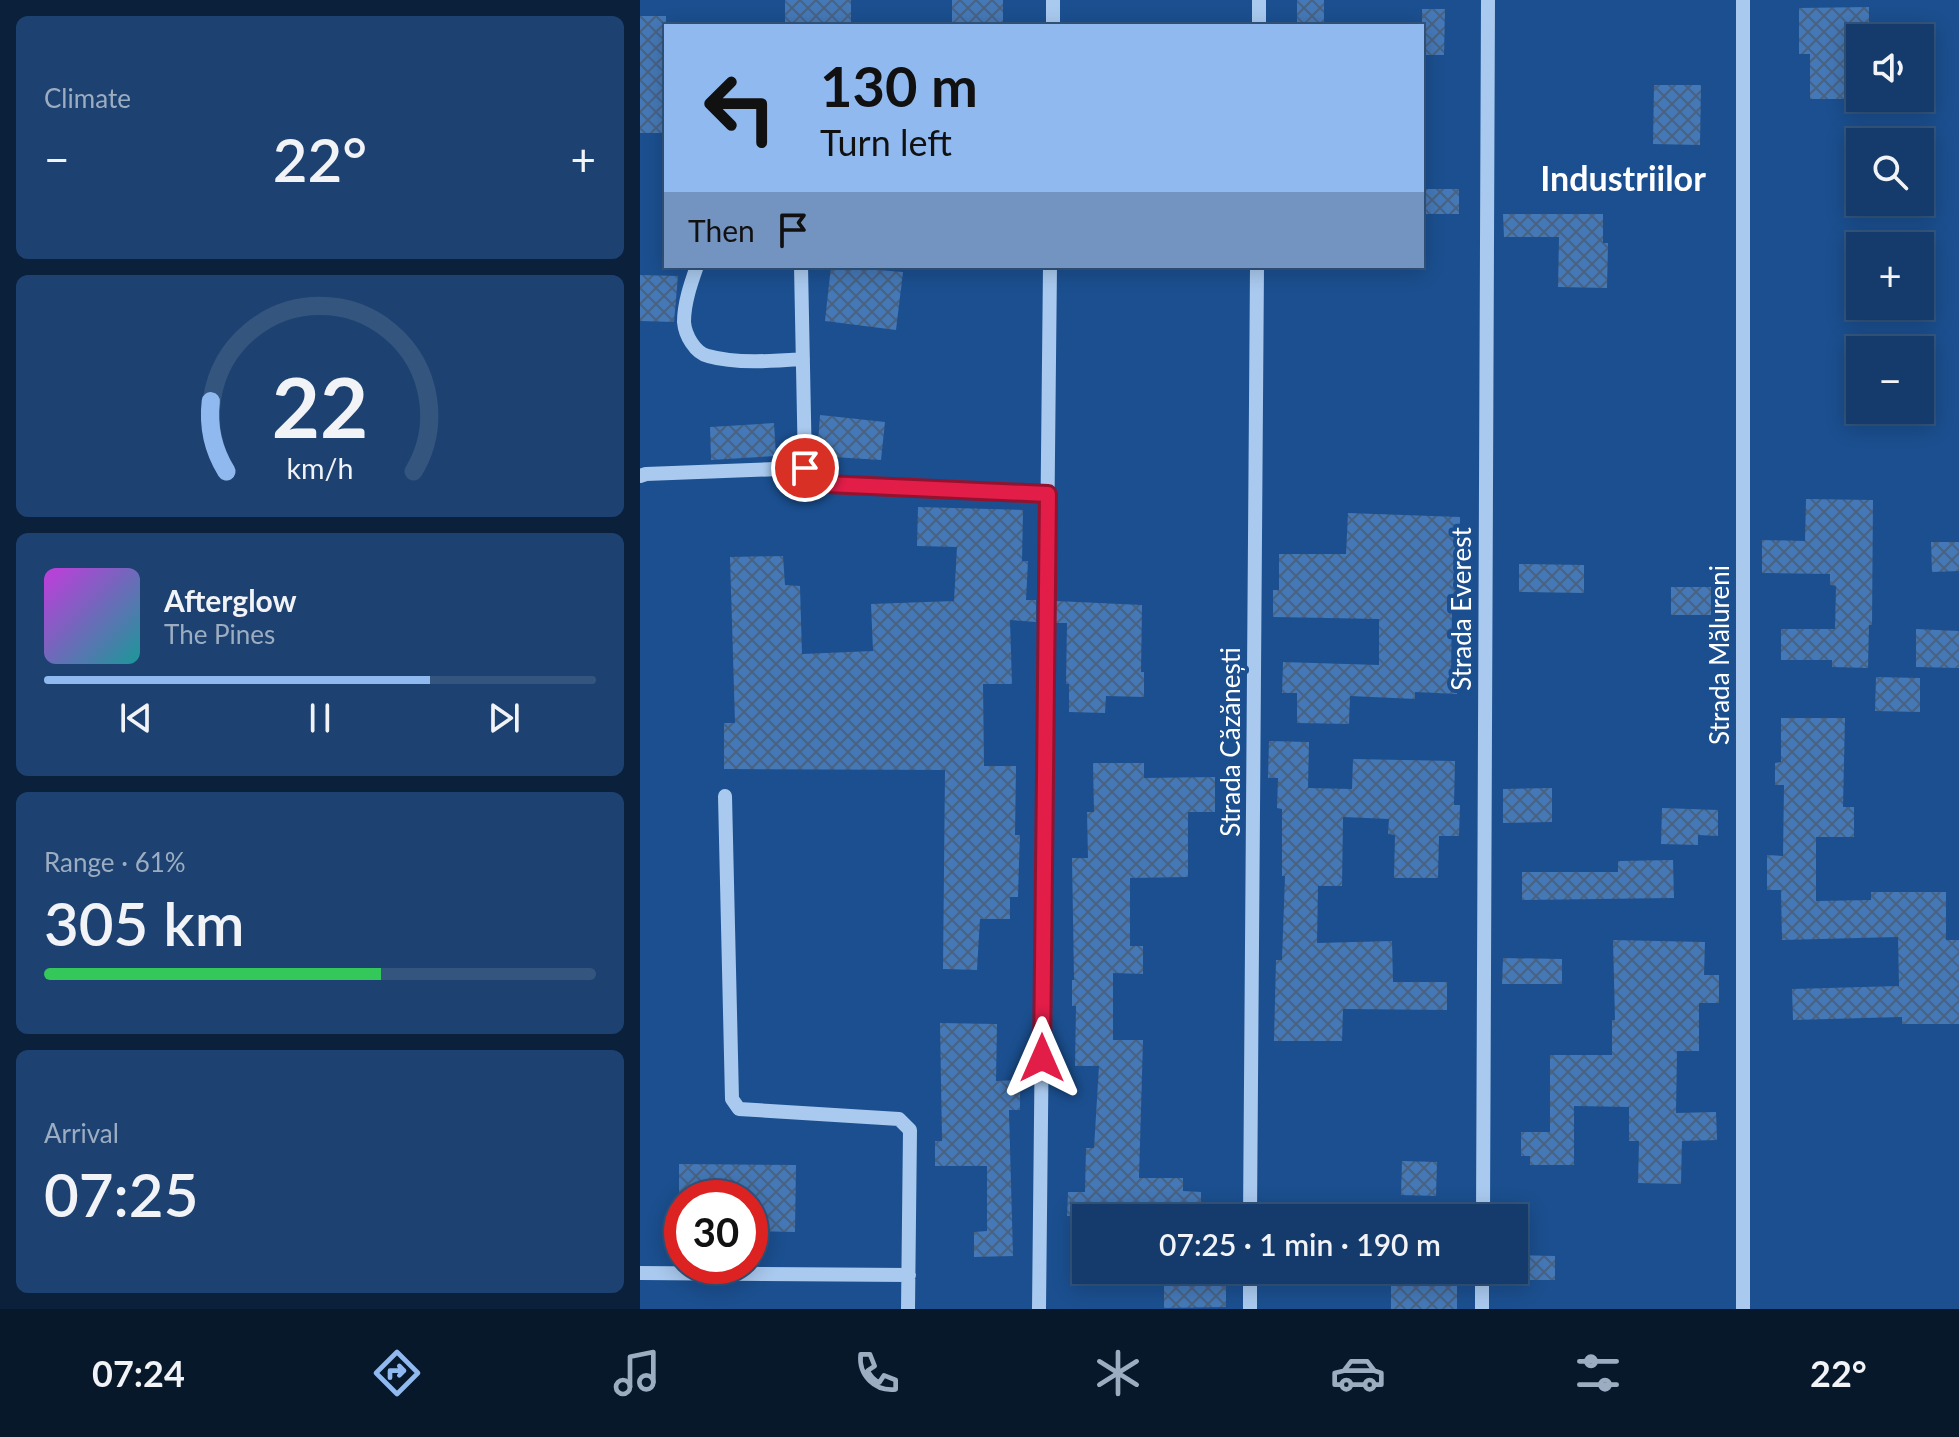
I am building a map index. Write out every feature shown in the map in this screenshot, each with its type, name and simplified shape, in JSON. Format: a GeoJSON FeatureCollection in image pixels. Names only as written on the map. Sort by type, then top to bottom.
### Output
{"type":"FeatureCollection","features":[{"type":"Feature","properties":{"kind":"street"},"geometry":{"type":"LineString","coordinates":[[1053,0],[1053,24]]}},
{"type":"Feature","properties":{"kind":"street"},"geometry":{"type":"LineString","coordinates":[[1259,0],[1259,24]]}},
{"type":"Feature","properties":{"kind":"street","name":"Strada Everest"},"geometry":{"type":"LineString","coordinates":[[1483,1204],[1488,0]]}},
{"type":"Feature","properties":{"kind":"street","name":"Strada Mălureni"},"geometry":{"type":"LineString","coordinates":[[1743,0],[1743,1309]]}},
{"type":"Feature","properties":{"kind":"street"},"geometry":{"type":"LineString","coordinates":[[696,268],[684,323],[690,342],[705,356],[767,361],[803,359]]}},
{"type":"Feature","properties":{"kind":"street"},"geometry":{"type":"LineString","coordinates":[[801,268],[805,468]]}},
{"type":"Feature","properties":{"kind":"street"},"geometry":{"type":"LineString","coordinates":[[1039,1309],[1050,268]]}},
{"type":"Feature","properties":{"kind":"street","name":"Strada Căzănești"},"geometry":{"type":"LineString","coordinates":[[1250,1204],[1257,268]]}},
{"type":"Feature","properties":{"kind":"street"},"geometry":{"type":"LineString","coordinates":[[640,476],[805,468],[826,484],[1048,494]]}},
{"type":"Feature","properties":{"kind":"street"},"geometry":{"type":"LineString","coordinates":[[725,796],[732,1099],[739,1109],[899,1119],[910,1130],[908,1309]]}},
{"type":"Feature","properties":{"kind":"street"},"geometry":{"type":"LineString","coordinates":[[640,1273],[909,1275]]}},
{"type":"Feature","properties":{"kind":"street"},"geometry":{"type":"LineString","coordinates":[[1250,1284],[1250,1309]]}},
{"type":"Feature","properties":{"kind":"street"},"geometry":{"type":"LineString","coordinates":[[1482,1284],[1482,1309]]}},
{"type":"Feature","properties":{"kind":"building"},"geometry":{"type":"Polygon","coordinates":[[[785,0],[851,0],[851,24],[785,24],[785,0]]]}},
{"type":"Feature","properties":{"kind":"building"},"geometry":{"type":"Polygon","coordinates":[[[952,0],[1003,0],[1003,24],[952,24],[952,0]]]}},
{"type":"Feature","properties":{"kind":"building"},"geometry":{"type":"Polygon","coordinates":[[[1297,0],[1324,0],[1324,24],[1297,24],[1297,0]]]}},
{"type":"Feature","properties":{"kind":"building"},"geometry":{"type":"Polygon","coordinates":[[[1869,7],[1869,24],[1846,24],[1846,99],[1810,99],[1810,54],[1799,54],[1799,8],[1869,7]]]}},
{"type":"Feature","properties":{"kind":"building"},"geometry":{"type":"Polygon","coordinates":[[[1422,9],[1445,9],[1444,55],[1424,55],[1422,9]]]}},
{"type":"Feature","properties":{"kind":"building"},"geometry":{"type":"Polygon","coordinates":[[[640,16],[666,16],[664,133],[640,133],[640,16]]]}},
{"type":"Feature","properties":{"kind":"building"},"geometry":{"type":"Polygon","coordinates":[[[1654,85],[1701,85],[1700,145],[1653,144],[1654,85]]]}},
{"type":"Feature","properties":{"kind":"building"},"geometry":{"type":"Polygon","coordinates":[[[1424,189],[1459,189],[1459,214],[1424,214],[1424,189]]]}},
{"type":"Feature","properties":{"kind":"building"},"geometry":{"type":"Polygon","coordinates":[[[1503,214],[1603,214],[1603,243],[1608,243],[1607,288],[1558,287],[1559,237],[1504,237],[1503,214]]]}},
{"type":"Feature","properties":{"kind":"building"},"geometry":{"type":"Polygon","coordinates":[[[831,268],[903,272],[896,330],[825,321],[831,268]]]}},
{"type":"Feature","properties":{"kind":"building"},"geometry":{"type":"Polygon","coordinates":[[[640,275],[678,276],[674,322],[640,321],[640,275]]]}},
{"type":"Feature","properties":{"kind":"building"},"geometry":{"type":"Polygon","coordinates":[[[820,415],[885,422],[881,460],[817,456],[820,415]]]}},
{"type":"Feature","properties":{"kind":"building"},"geometry":{"type":"Polygon","coordinates":[[[774,423],[776,456],[711,460],[710,427],[774,423]]]}},
{"type":"Feature","properties":{"kind":"building"},"geometry":{"type":"Polygon","coordinates":[[[1806,499],[1873,500],[1872,625],[1869,625],[1868,668],[1832,667],[1832,660],[1781,660],[1781,629],[1835,629],[1836,586],[1830,585],[1830,574],[1762,573],[1762,540],[1805,541],[1806,499]]]}},
{"type":"Feature","properties":{"kind":"building"},"geometry":{"type":"Polygon","coordinates":[[[918,507],[1023,510],[1022,561],[1028,561],[1026,600],[1036,600],[1036,622],[1010,620],[1012,684],[983,684],[984,766],[1016,766],[1015,835],[1020,835],[1018,897],[1010,897],[1010,919],[980,919],[977,970],[943,969],[945,770],[724,769],[724,723],[735,723],[730,557],[783,556],[785,585],[800,586],[802,654],[873,651],[871,604],[954,601],[957,547],[917,546],[918,507]]]}},
{"type":"Feature","properties":{"kind":"building"},"geometry":{"type":"Polygon","coordinates":[[[1348,513],[1460,517],[1461,612],[1452,612],[1451,672],[1458,672],[1457,694],[1415,692],[1415,699],[1350,696],[1349,724],[1297,723],[1297,693],[1282,693],[1283,662],[1379,665],[1379,619],[1273,617],[1273,590],[1279,590],[1279,554],[1346,554],[1348,513]]]}},
{"type":"Feature","properties":{"kind":"building"},"geometry":{"type":"Polygon","coordinates":[[[1931,542],[1959,542],[1959,571],[1932,572],[1931,542]]]}},
{"type":"Feature","properties":{"kind":"building"},"geometry":{"type":"Polygon","coordinates":[[[1519,564],[1584,565],[1584,593],[1519,592],[1519,564]]]}},
{"type":"Feature","properties":{"kind":"building"},"geometry":{"type":"Polygon","coordinates":[[[1671,587],[1711,587],[1711,615],[1671,615],[1671,587]]]}},
{"type":"Feature","properties":{"kind":"building"},"geometry":{"type":"Polygon","coordinates":[[[1056,601],[1142,605],[1141,672],[1144,672],[1144,697],[1106,696],[1105,713],[1069,712],[1067,623],[1056,623],[1056,601]]]}},
{"type":"Feature","properties":{"kind":"building"},"geometry":{"type":"Polygon","coordinates":[[[1916,629],[1959,631],[1959,668],[1916,667],[1916,629]]]}},
{"type":"Feature","properties":{"kind":"building"},"geometry":{"type":"Polygon","coordinates":[[[1876,677],[1920,678],[1920,712],[1875,711],[1876,677]]]}},
{"type":"Feature","properties":{"kind":"building"},"geometry":{"type":"Polygon","coordinates":[[[1781,718],[1845,718],[1843,807],[1854,807],[1854,837],[1816,837],[1816,901],[1871,900],[1871,892],[1946,892],[1946,940],[1959,940],[1959,1024],[1902,1024],[1902,1017],[1793,1020],[1792,989],[1899,986],[1898,937],[1782,940],[1781,890],[1767,890],[1767,855],[1783,856],[1784,785],[1775,785],[1775,763],[1781,762],[1781,718]]]}},
{"type":"Feature","properties":{"kind":"building"},"geometry":{"type":"Polygon","coordinates":[[[1269,741],[1309,742],[1308,788],[1352,789],[1353,759],[1455,761],[1454,805],[1460,805],[1459,836],[1439,836],[1438,878],[1394,878],[1395,835],[1388,834],[1389,819],[1343,817],[1342,886],[1318,886],[1317,943],[1392,941],[1393,982],[1447,982],[1447,1010],[1343,1009],[1342,1041],[1274,1041],[1276,960],[1282,960],[1285,876],[1282,876],[1282,809],[1277,808],[1278,778],[1268,778],[1269,741]]]}},
{"type":"Feature","properties":{"kind":"building"},"geometry":{"type":"Polygon","coordinates":[[[1093,763],[1144,763],[1144,778],[1215,777],[1215,812],[1188,812],[1188,877],[1130,878],[1130,946],[1143,946],[1143,974],[1113,973],[1113,1040],[1143,1040],[1139,1178],[1183,1178],[1183,1191],[1201,1192],[1201,1204],[1072,1204],[1072,1216],[1067,1216],[1068,1192],[1085,1192],[1086,1148],[1094,1148],[1099,1066],[1075,1066],[1072,858],[1088,858],[1087,812],[1094,812],[1093,763]]]}},
{"type":"Feature","properties":{"kind":"building"},"geometry":{"type":"Polygon","coordinates":[[[1552,788],[1552,822],[1503,823],[1503,789],[1552,788]]]}},
{"type":"Feature","properties":{"kind":"building"},"geometry":{"type":"Polygon","coordinates":[[[1662,808],[1718,810],[1718,836],[1698,835],[1698,845],[1661,844],[1662,808]]]}},
{"type":"Feature","properties":{"kind":"building"},"geometry":{"type":"Polygon","coordinates":[[[1673,860],[1674,898],[1522,900],[1522,872],[1618,872],[1618,861],[1673,860]]]}},
{"type":"Feature","properties":{"kind":"building"},"geometry":{"type":"Polygon","coordinates":[[[1613,940],[1705,942],[1704,975],[1719,975],[1719,1003],[1699,1003],[1699,1051],[1677,1051],[1676,1113],[1716,1112],[1717,1140],[1682,1141],[1681,1184],[1638,1183],[1639,1141],[1629,1141],[1629,1107],[1574,1106],[1574,1165],[1530,1165],[1530,1156],[1521,1156],[1521,1132],[1550,1132],[1550,1055],[1612,1055],[1612,1020],[1615,1020],[1613,940]]]}},
{"type":"Feature","properties":{"kind":"building"},"geometry":{"type":"Polygon","coordinates":[[[1503,958],[1562,959],[1562,984],[1502,984],[1503,958]]]}},
{"type":"Feature","properties":{"kind":"building"},"geometry":{"type":"Polygon","coordinates":[[[940,1023],[997,1024],[996,1081],[1020,1080],[1020,1110],[1009,1110],[1013,1256],[974,1257],[974,1232],[987,1231],[987,1166],[935,1166],[935,1141],[942,1141],[940,1023]]]}},
{"type":"Feature","properties":{"kind":"building"},"geometry":{"type":"Polygon","coordinates":[[[1402,1161],[1437,1162],[1436,1196],[1401,1195],[1402,1161]]]}},
{"type":"Feature","properties":{"kind":"building"},"geometry":{"type":"Polygon","coordinates":[[[679,1164],[796,1165],[795,1232],[768,1231],[768,1180],[679,1180],[679,1164]]]}},
{"type":"Feature","properties":{"kind":"building"},"geometry":{"type":"Polygon","coordinates":[[[1528,1255],[1555,1256],[1555,1280],[1528,1280],[1528,1255]]]}},
{"type":"Feature","properties":{"kind":"building"},"geometry":{"type":"Polygon","coordinates":[[[1164,1284],[1226,1284],[1226,1307],[1164,1308],[1164,1284]]]}},
{"type":"Feature","properties":{"kind":"building"},"geometry":{"type":"Polygon","coordinates":[[[1391,1284],[1457,1284],[1457,1309],[1391,1309],[1391,1284]]]}},
{"type":"Feature","properties":{"kind":"district","name":"Industriilor"},"geometry":{"type":"Point","coordinates":[1623,177]}},
{"type":"Feature","properties":{"kind":"route"},"geometry":{"type":"LineString","coordinates":[[805,468],[826,484],[1048,494],[1042,1058]]}}]}
